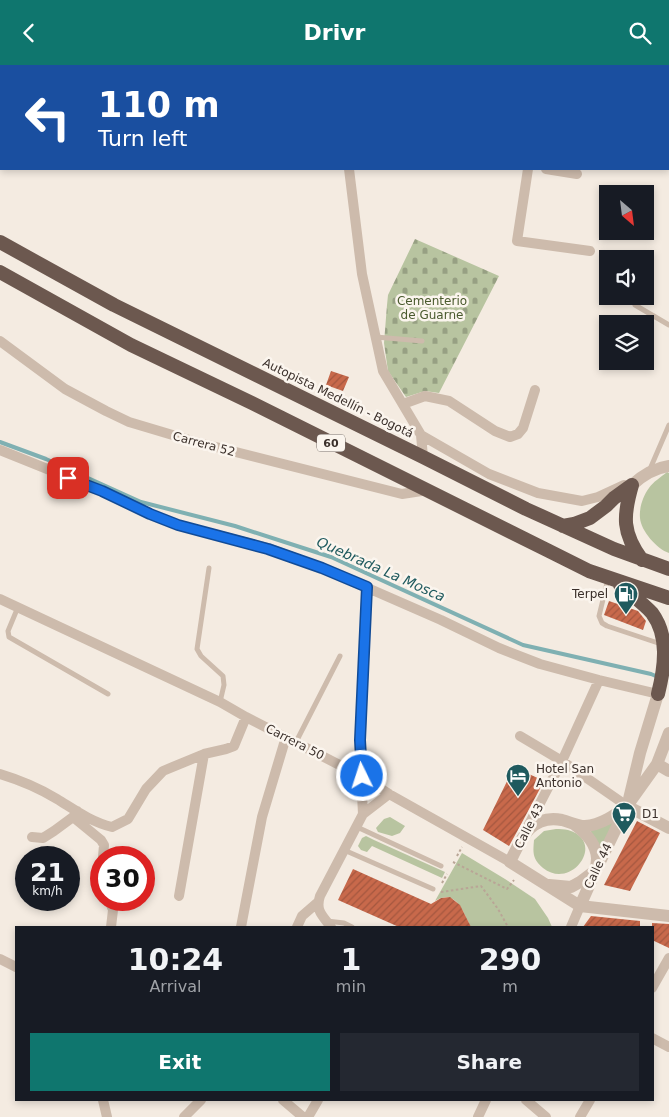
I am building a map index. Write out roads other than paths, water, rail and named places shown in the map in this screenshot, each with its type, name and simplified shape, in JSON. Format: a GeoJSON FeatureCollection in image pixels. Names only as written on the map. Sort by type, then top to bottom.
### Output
{"type":"FeatureCollection","features":[{"type":"Feature","properties":{"kind":"highway","name":"Autopista Medellín - Bogotá"},"geometry":{"type":"LineString","coordinates":[[0,242],[114,305],[526,509],[614,549],[669,569]]}},
{"type":"Feature","properties":{"kind":"highway","name":"60"},"geometry":{"type":"LineString","coordinates":[[0,272],[132,345],[581,567],[669,598]]}},
{"type":"Feature","properties":{"kind":"highway"},"geometry":{"type":"LineString","coordinates":[[563,526],[590,518],[640,478]]}},
{"type":"Feature","properties":{"kind":"highway"},"geometry":{"type":"LineString","coordinates":[[640,478],[628,499],[626,521],[630,542],[642,560]]}},
{"type":"Feature","properties":{"kind":"highway"},"geometry":{"type":"LineString","coordinates":[[611,579],[652,612],[660,623],[665,635],[666,652],[659,691]]}},
{"type":"Feature","properties":{"kind":"street"},"geometry":{"type":"LineString","coordinates":[[349,170],[362,274],[383,371],[421,435],[423,457]]}},
{"type":"Feature","properties":{"kind":"street"},"geometry":{"type":"LineString","coordinates":[[528,170],[517,241],[590,251]]}},
{"type":"Feature","properties":{"kind":"street"},"geometry":{"type":"LineString","coordinates":[[552,170],[577,174]]}},
{"type":"Feature","properties":{"kind":"street","name":"Carrera 52"},"geometry":{"type":"LineString","coordinates":[[0,341],[65,389],[129,422],[196,442],[402,494],[428,490]]}},
{"type":"Feature","properties":{"kind":"street"},"geometry":{"type":"LineString","coordinates":[[403,404],[425,396],[449,401],[495,431],[510,437],[518,434],[523,428],[535,390]]}},
{"type":"Feature","properties":{"kind":"street"},"geometry":{"type":"LineString","coordinates":[[421,435],[489,475],[538,493],[582,501],[598,497],[658,468],[669,466]]}},
{"type":"Feature","properties":{"kind":"street"},"geometry":{"type":"LineString","coordinates":[[0,450],[102,491],[178,525],[268,549],[322,568],[441,620],[499,648],[540,663],[599,680],[659,691]]}},
{"type":"Feature","properties":{"kind":"street"},"geometry":{"type":"LineString","coordinates":[[329,924],[320,913],[318,903],[320,896],[363,814],[360,737],[367,587]]}},
{"type":"Feature","properties":{"kind":"street","name":"Carrera 50"},"geometry":{"type":"LineString","coordinates":[[0,599],[220,701],[246,717],[362,776],[389,795],[516,866],[580,906],[669,916]]}},
{"type":"Feature","properties":{"kind":"street","name":"Calle 43"},"geometry":{"type":"LineString","coordinates":[[516,866],[523,836],[562,761],[599,680]]}},
{"type":"Feature","properties":{"kind":"street","name":"Calle 44"},"geometry":{"type":"LineString","coordinates":[[627,806],[640,753],[659,691]]}},
{"type":"Feature","properties":{"kind":"street"},"geometry":{"type":"LineString","coordinates":[[75,814],[98,824],[112,827],[128,819],[146,789],[163,771],[204,754],[226,749],[234,745],[246,717]]}},
{"type":"Feature","properties":{"kind":"street","name":"Calle 44"},"geometry":{"type":"LineString","coordinates":[[571,926],[627,806],[657,764],[669,733]]}},
{"type":"Feature","properties":{"kind":"street"},"geometry":{"type":"LineString","coordinates":[[241,926],[262,817],[286,737]]}},
{"type":"Feature","properties":{"kind":"street"},"geometry":{"type":"LineString","coordinates":[[520,737],[562,761],[627,806],[669,828]]}},
{"type":"Feature","properties":{"kind":"street"},"geometry":{"type":"LineString","coordinates":[[179,896],[204,754]]}},
{"type":"Feature","properties":{"kind":"street"},"geometry":{"type":"LineString","coordinates":[[657,764],[669,771]]}},
{"type":"Feature","properties":{"kind":"street"},"geometry":{"type":"LineString","coordinates":[[0,774],[20,780],[54,798],[75,814],[101,839],[104,846]]}},
{"type":"Feature","properties":{"kind":"street"},"geometry":{"type":"LineString","coordinates":[[363,814],[389,795]]}},
{"type":"Feature","properties":{"kind":"street"},"geometry":{"type":"LineString","coordinates":[[575,825],[586,833],[593,845],[597,857],[596,870],[571,887],[543,883],[528,869],[522,856],[523,836],[537,823],[550,819],[586,826],[616,815],[627,806]]}},
{"type":"Feature","properties":{"kind":"street"},"geometry":{"type":"LineString","coordinates":[[32,837],[43,838],[75,814]]}},
{"type":"Feature","properties":{"kind":"street"},"geometry":{"type":"LineString","coordinates":[[297,926],[302,916],[318,903]]}},
{"type":"Feature","properties":{"kind":"street"},"geometry":{"type":"LineString","coordinates":[[111,926],[113,911]]}},
{"type":"Feature","properties":{"kind":"street"},"geometry":{"type":"LineString","coordinates":[[654,984],[669,958]]}},
{"type":"Feature","properties":{"kind":"street"},"geometry":{"type":"LineString","coordinates":[[0,959],[15,966]]}},
{"type":"Feature","properties":{"kind":"street"},"geometry":{"type":"LineString","coordinates":[[654,1039],[669,1047]]}},
{"type":"Feature","properties":{"kind":"street"},"geometry":{"type":"LineString","coordinates":[[103,1101],[107,1117]]}},
{"type":"Feature","properties":{"kind":"street"},"geometry":{"type":"LineString","coordinates":[[184,1117],[201,1101]]}},
{"type":"Feature","properties":{"kind":"street"},"geometry":{"type":"LineString","coordinates":[[284,1101],[303,1117]]}},
{"type":"Feature","properties":{"kind":"street"},"geometry":{"type":"LineString","coordinates":[[308,1117],[317,1101]]}},
{"type":"Feature","properties":{"kind":"street"},"geometry":{"type":"LineString","coordinates":[[478,1117],[486,1101]]}},
{"type":"Feature","properties":{"kind":"street"},"geometry":{"type":"LineString","coordinates":[[527,1101],[546,1117]]}},
{"type":"Feature","properties":{"kind":"street"},"geometry":{"type":"LineString","coordinates":[[580,1117],[589,1101]]}},
{"type":"Feature","properties":{"kind":"lane"},"geometry":{"type":"LineString","coordinates":[[635,305],[669,325]]}},
{"type":"Feature","properties":{"kind":"lane"},"geometry":{"type":"LineString","coordinates":[[376,337],[422,341]]}},
{"type":"Feature","properties":{"kind":"lane"},"geometry":{"type":"LineString","coordinates":[[640,478],[669,425]]}},
{"type":"Feature","properties":{"kind":"lane"},"geometry":{"type":"LineString","coordinates":[[209,567],[197,649],[223,676],[224,685],[220,701]]}},
{"type":"Feature","properties":{"kind":"lane"},"geometry":{"type":"LineString","coordinates":[[611,579],[599,616],[602,623],[666,652]]}},
{"type":"Feature","properties":{"kind":"lane"},"geometry":{"type":"LineString","coordinates":[[18,607],[8,631],[8,637],[108,694]]}},
{"type":"Feature","properties":{"kind":"lane"},"geometry":{"type":"LineString","coordinates":[[296,742],[340,656]]}},
{"type":"Feature","properties":{"kind":"lane"},"geometry":{"type":"LineString","coordinates":[[357,827],[441,866]]}},
{"type":"Feature","properties":{"kind":"lane"},"geometry":{"type":"LineString","coordinates":[[344,850],[435,891]]}},
{"type":"Feature","properties":{"kind":"lane"},"geometry":{"type":"LineString","coordinates":[[329,924],[344,923],[350,926]]}},
{"type":"Feature","properties":{"kind":"waterway","name":"Quebrada La Mosca"},"geometry":{"type":"LineString","coordinates":[[0,442],[46,459],[141,502],[235,526],[331,557],[523,645],[658,677]]}},
{"type":"Feature","properties":{"kind":"place","name":"Terpel"},"geometry":{"type":"Point","coordinates":[626,615]}},
{"type":"Feature","properties":{"kind":"place","name":"Hotel San Antonio"},"geometry":{"type":"Point","coordinates":[518,797]}},
{"type":"Feature","properties":{"kind":"place","name":"D1"},"geometry":{"type":"Point","coordinates":[624,835]}},
{"type":"Feature","properties":{"kind":"park label","name":"Cementerio de Guarne"},"geometry":{"type":"Point","coordinates":[432,308]}}]}
